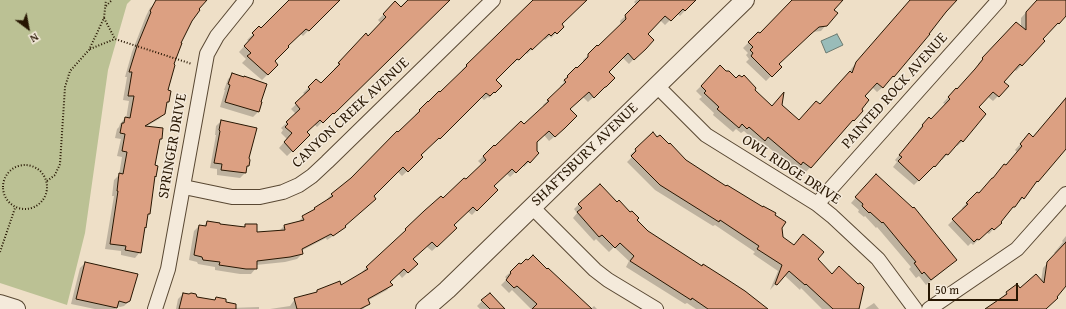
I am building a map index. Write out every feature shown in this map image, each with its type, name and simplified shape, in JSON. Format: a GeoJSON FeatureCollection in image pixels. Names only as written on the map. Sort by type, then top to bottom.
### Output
{"type":"FeatureCollection","features":[{"type":"Feature","properties":{"kind":"street","name":"SPRINGER DRIVE"},"geometry":{"type":"LineString","coordinates":[[155,309],[168,269],[207,54],[217,36],[246,0]]}},
{"type":"Feature","properties":{"kind":"street","name":"CANYON CREEK AVENUE"},"geometry":{"type":"LineString","coordinates":[[184,187],[232,196],[260,197],[283,192],[299,184],[312,176],[327,162],[493,0]]}},
{"type":"Feature","properties":{"kind":"street","name":"SHAFTSBURY AVENUE"},"geometry":{"type":"LineString","coordinates":[[425,309],[447,290],[745,0]]}},
{"type":"Feature","properties":{"kind":"street","name":"PAINTED ROCK AVENUE"},"geometry":{"type":"LineString","coordinates":[[818,204],[999,0]]}},
{"type":"Feature","properties":{"kind":"street","name":"OWL RIDGE DRIVE"},"geometry":{"type":"LineString","coordinates":[[657,86],[706,135],[818,204],[832,216],[878,259],[915,309]]}},
{"type":"Feature","properties":{"kind":"street"},"geometry":{"type":"LineString","coordinates":[[929,309],[1017,249],[1066,194]]}},
{"type":"Feature","properties":{"kind":"street"},"geometry":{"type":"LineString","coordinates":[[532,207],[595,270],[608,280],[656,309]]}},
{"type":"Feature","properties":{"kind":"street"},"geometry":{"type":"LineString","coordinates":[[0,304],[16,309]]}},
{"type":"Feature","properties":{"kind":"path"},"geometry":{"type":"LineString","coordinates":[[47,181],[55,175],[60,164],[65,87],[70,71],[89,50],[104,18],[106,0]]}},
{"type":"Feature","properties":{"kind":"path"},"geometry":{"type":"LineString","coordinates":[[105,7],[112,0]]}},
{"type":"Feature","properties":{"kind":"path"},"geometry":{"type":"LineString","coordinates":[[104,18],[115,40]]}},
{"type":"Feature","properties":{"kind":"path"},"geometry":{"type":"LineString","coordinates":[[89,50],[115,40],[204,68]]}},
{"type":"Feature","properties":{"kind":"path"},"geometry":{"type":"LineString","coordinates":[[18,166],[32,166],[39,169],[44,174],[47,181],[48,188],[43,202],[30,209],[22,210],[15,208],[4,196],[4,181],[12,169],[18,166]]}},
{"type":"Feature","properties":{"kind":"path"},"geometry":{"type":"LineString","coordinates":[[0,252],[15,208]]}},
{"type":"Feature","properties":{"kind":"green space"},"geometry":{"type":"Polygon","coordinates":[[[0,0],[131,0],[127,4],[108,70],[85,233],[67,305],[0,283],[0,0]]]}},
{"type":"Feature","properties":{"kind":"water"},"geometry":{"type":"Polygon","coordinates":[[[837,34],[843,45],[826,53],[821,41],[837,34]]]}},
{"type":"Feature","properties":{"kind":"building"},"geometry":{"type":"Polygon","coordinates":[[[156,0],[207,0],[199,9],[200,10],[192,21],[181,43],[168,90],[171,91],[165,114],[145,126],[163,128],[162,139],[160,139],[155,165],[158,166],[156,177],[155,176],[150,214],[148,214],[146,228],[145,227],[141,253],[125,250],[126,246],[110,244],[118,191],[119,173],[123,174],[127,152],[122,151],[125,134],[120,133],[125,117],[130,118],[134,96],[128,96],[132,72],[129,72],[137,46],[151,12],[150,11],[156,0]]]}},
{"type":"Feature","properties":{"kind":"building"},"geometry":{"type":"Polygon","coordinates":[[[289,0],[340,0],[309,31],[306,29],[288,46],[289,47],[275,61],[278,65],[268,75],[247,56],[251,53],[244,46],[254,35],[252,33],[259,26],[261,28],[289,0]]]}},
{"type":"Feature","properties":{"kind":"building"},"geometry":{"type":"Polygon","coordinates":[[[408,0],[450,0],[334,114],[333,113],[323,123],[320,120],[307,132],[310,135],[293,152],[284,142],[292,133],[285,127],[288,124],[286,122],[300,109],[295,103],[310,89],[308,87],[316,79],[321,83],[340,64],[338,63],[366,33],[368,36],[386,17],[383,14],[395,1],[401,7],[408,0]]]}},
{"type":"Feature","properties":{"kind":"building"},"geometry":{"type":"Polygon","coordinates":[[[533,0],[587,0],[562,24],[564,27],[557,34],[555,32],[551,36],[549,34],[532,50],[531,48],[519,60],[517,59],[496,80],[502,86],[495,93],[494,92],[490,96],[486,93],[440,139],[439,138],[421,155],[423,157],[408,172],[403,167],[374,196],[376,199],[345,226],[346,227],[333,236],[331,234],[302,249],[303,254],[257,261],[257,269],[219,265],[220,262],[203,260],[202,257],[194,255],[199,225],[206,226],[207,221],[245,227],[245,224],[257,224],[257,232],[285,230],[284,225],[304,220],[302,216],[333,196],[331,194],[351,178],[397,131],[398,132],[420,111],[419,110],[428,101],[439,91],[440,92],[467,66],[466,65],[533,0]]]}},
{"type":"Feature","properties":{"kind":"building"},"geometry":{"type":"Polygon","coordinates":[[[640,0],[696,0],[685,11],[683,9],[671,21],[665,16],[648,34],[654,40],[646,49],[634,60],[628,53],[609,72],[615,78],[606,87],[594,98],[589,92],[570,109],[577,116],[565,128],[555,137],[549,131],[537,142],[537,151],[539,153],[530,163],[528,161],[516,173],[512,169],[494,186],[498,190],[477,211],[473,207],[454,225],[457,228],[437,247],[432,242],[413,259],[418,264],[408,273],[404,269],[390,282],[393,285],[368,299],[370,304],[360,309],[297,309],[294,298],[317,292],[317,290],[340,281],[341,285],[368,269],[366,267],[424,211],[441,196],[443,198],[486,160],[483,156],[494,145],[495,146],[521,121],[524,124],[549,101],[547,100],[566,82],[564,80],[568,77],[567,76],[588,57],[588,54],[597,45],[598,46],[626,19],[625,15],[640,0]]]}},
{"type":"Feature","properties":{"kind":"building"},"geometry":{"type":"Polygon","coordinates":[[[792,0],[843,0],[834,10],[838,13],[827,26],[819,27],[811,34],[779,64],[782,67],[772,77],[751,56],[753,53],[750,50],[753,47],[748,42],[758,32],[760,33],[792,0]]]}},
{"type":"Feature","properties":{"kind":"building"},"geometry":{"type":"Polygon","coordinates":[[[910,0],[957,0],[894,77],[893,76],[883,88],[877,83],[865,96],[869,100],[862,109],[863,111],[854,121],[853,120],[811,168],[803,162],[801,165],[768,137],[765,141],[749,127],[747,129],[742,124],[739,128],[717,109],[719,107],[704,93],[706,91],[701,86],[720,65],[736,78],[739,75],[742,77],[744,75],[756,88],[755,90],[772,106],[784,92],[782,105],[799,120],[816,101],[820,104],[850,71],[852,73],[856,62],[910,0]]]}},
{"type":"Feature","properties":{"kind":"building"},"geometry":{"type":"Polygon","coordinates":[[[1037,0],[1066,0],[1066,16],[1043,39],[1045,41],[1022,66],[1020,64],[1004,82],[1009,86],[999,97],[993,92],[979,107],[986,114],[963,142],[961,140],[948,155],[946,154],[935,167],[934,166],[919,181],[898,161],[902,157],[899,155],[929,117],[931,119],[950,99],[948,97],[956,88],[957,89],[975,69],[983,59],[982,58],[1016,22],[1026,30],[1026,12],[1037,0]]]}},
{"type":"Feature","properties":{"kind":"building"},"geometry":{"type":"Polygon","coordinates":[[[232,73],[267,84],[259,112],[225,102],[230,85],[228,84],[232,73]]]}},
{"type":"Feature","properties":{"kind":"building"},"geometry":{"type":"Polygon","coordinates":[[[1066,98],[1066,149],[1038,182],[1037,181],[1024,199],[1022,197],[1015,207],[1013,207],[1001,222],[1002,223],[994,230],[992,228],[979,240],[977,239],[974,242],[952,219],[968,204],[966,203],[977,192],[979,193],[1004,164],[1006,165],[1022,146],[1020,144],[1029,133],[1033,137],[1066,98]]]}},
{"type":"Feature","properties":{"kind":"building"},"geometry":{"type":"Polygon","coordinates":[[[221,120],[257,128],[249,158],[249,166],[247,166],[246,173],[221,170],[222,164],[214,163],[221,120]]]}},
{"type":"Feature","properties":{"kind":"building"},"geometry":{"type":"Polygon","coordinates":[[[653,132],[657,137],[660,135],[669,144],[670,143],[686,160],[726,186],[727,185],[763,207],[776,213],[775,215],[786,222],[782,228],[783,237],[794,245],[803,234],[815,244],[824,252],[818,259],[832,274],[839,266],[858,284],[860,283],[864,287],[859,309],[833,309],[806,284],[805,285],[789,271],[777,285],[775,284],[782,265],[757,249],[759,246],[720,220],[719,222],[660,185],[631,156],[636,151],[635,149],[653,132]]]}},
{"type":"Feature","properties":{"kind":"building"},"geometry":{"type":"Polygon","coordinates":[[[876,174],[913,208],[914,207],[957,260],[931,280],[924,272],[922,274],[914,263],[916,262],[883,222],[882,223],[870,212],[869,213],[862,206],[863,204],[855,197],[876,174]]]}},
{"type":"Feature","properties":{"kind":"building"},"geometry":{"type":"Polygon","coordinates":[[[600,184],[617,202],[619,200],[630,212],[632,211],[639,218],[637,220],[648,231],[702,266],[703,264],[745,291],[768,309],[708,309],[692,298],[691,300],[630,261],[634,256],[620,243],[615,248],[602,235],[599,237],[577,212],[582,208],[578,204],[600,184]]]}},
{"type":"Feature","properties":{"kind":"building"},"geometry":{"type":"Polygon","coordinates":[[[1066,242],[1066,286],[1057,297],[1058,298],[1046,309],[985,309],[1007,294],[1006,292],[1017,284],[1020,288],[1036,274],[1044,283],[1047,262],[1066,242]]]}},
{"type":"Feature","properties":{"kind":"building"},"geometry":{"type":"Polygon","coordinates":[[[533,255],[592,309],[532,309],[537,304],[517,286],[514,288],[506,280],[511,273],[510,272],[519,263],[521,264],[526,259],[528,260],[533,255]]]}},
{"type":"Feature","properties":{"kind":"building"},"geometry":{"type":"Polygon","coordinates":[[[85,262],[138,274],[130,301],[126,303],[119,301],[117,308],[76,299],[85,262]]]}},
{"type":"Feature","properties":{"kind":"building"},"geometry":{"type":"Polygon","coordinates":[[[183,293],[196,294],[197,297],[215,300],[216,297],[226,299],[226,302],[236,304],[236,309],[179,309],[183,293]]]}},
{"type":"Feature","properties":{"kind":"building"},"geometry":{"type":"Polygon","coordinates":[[[490,293],[505,309],[490,309],[481,300],[490,293]]]}}]}
